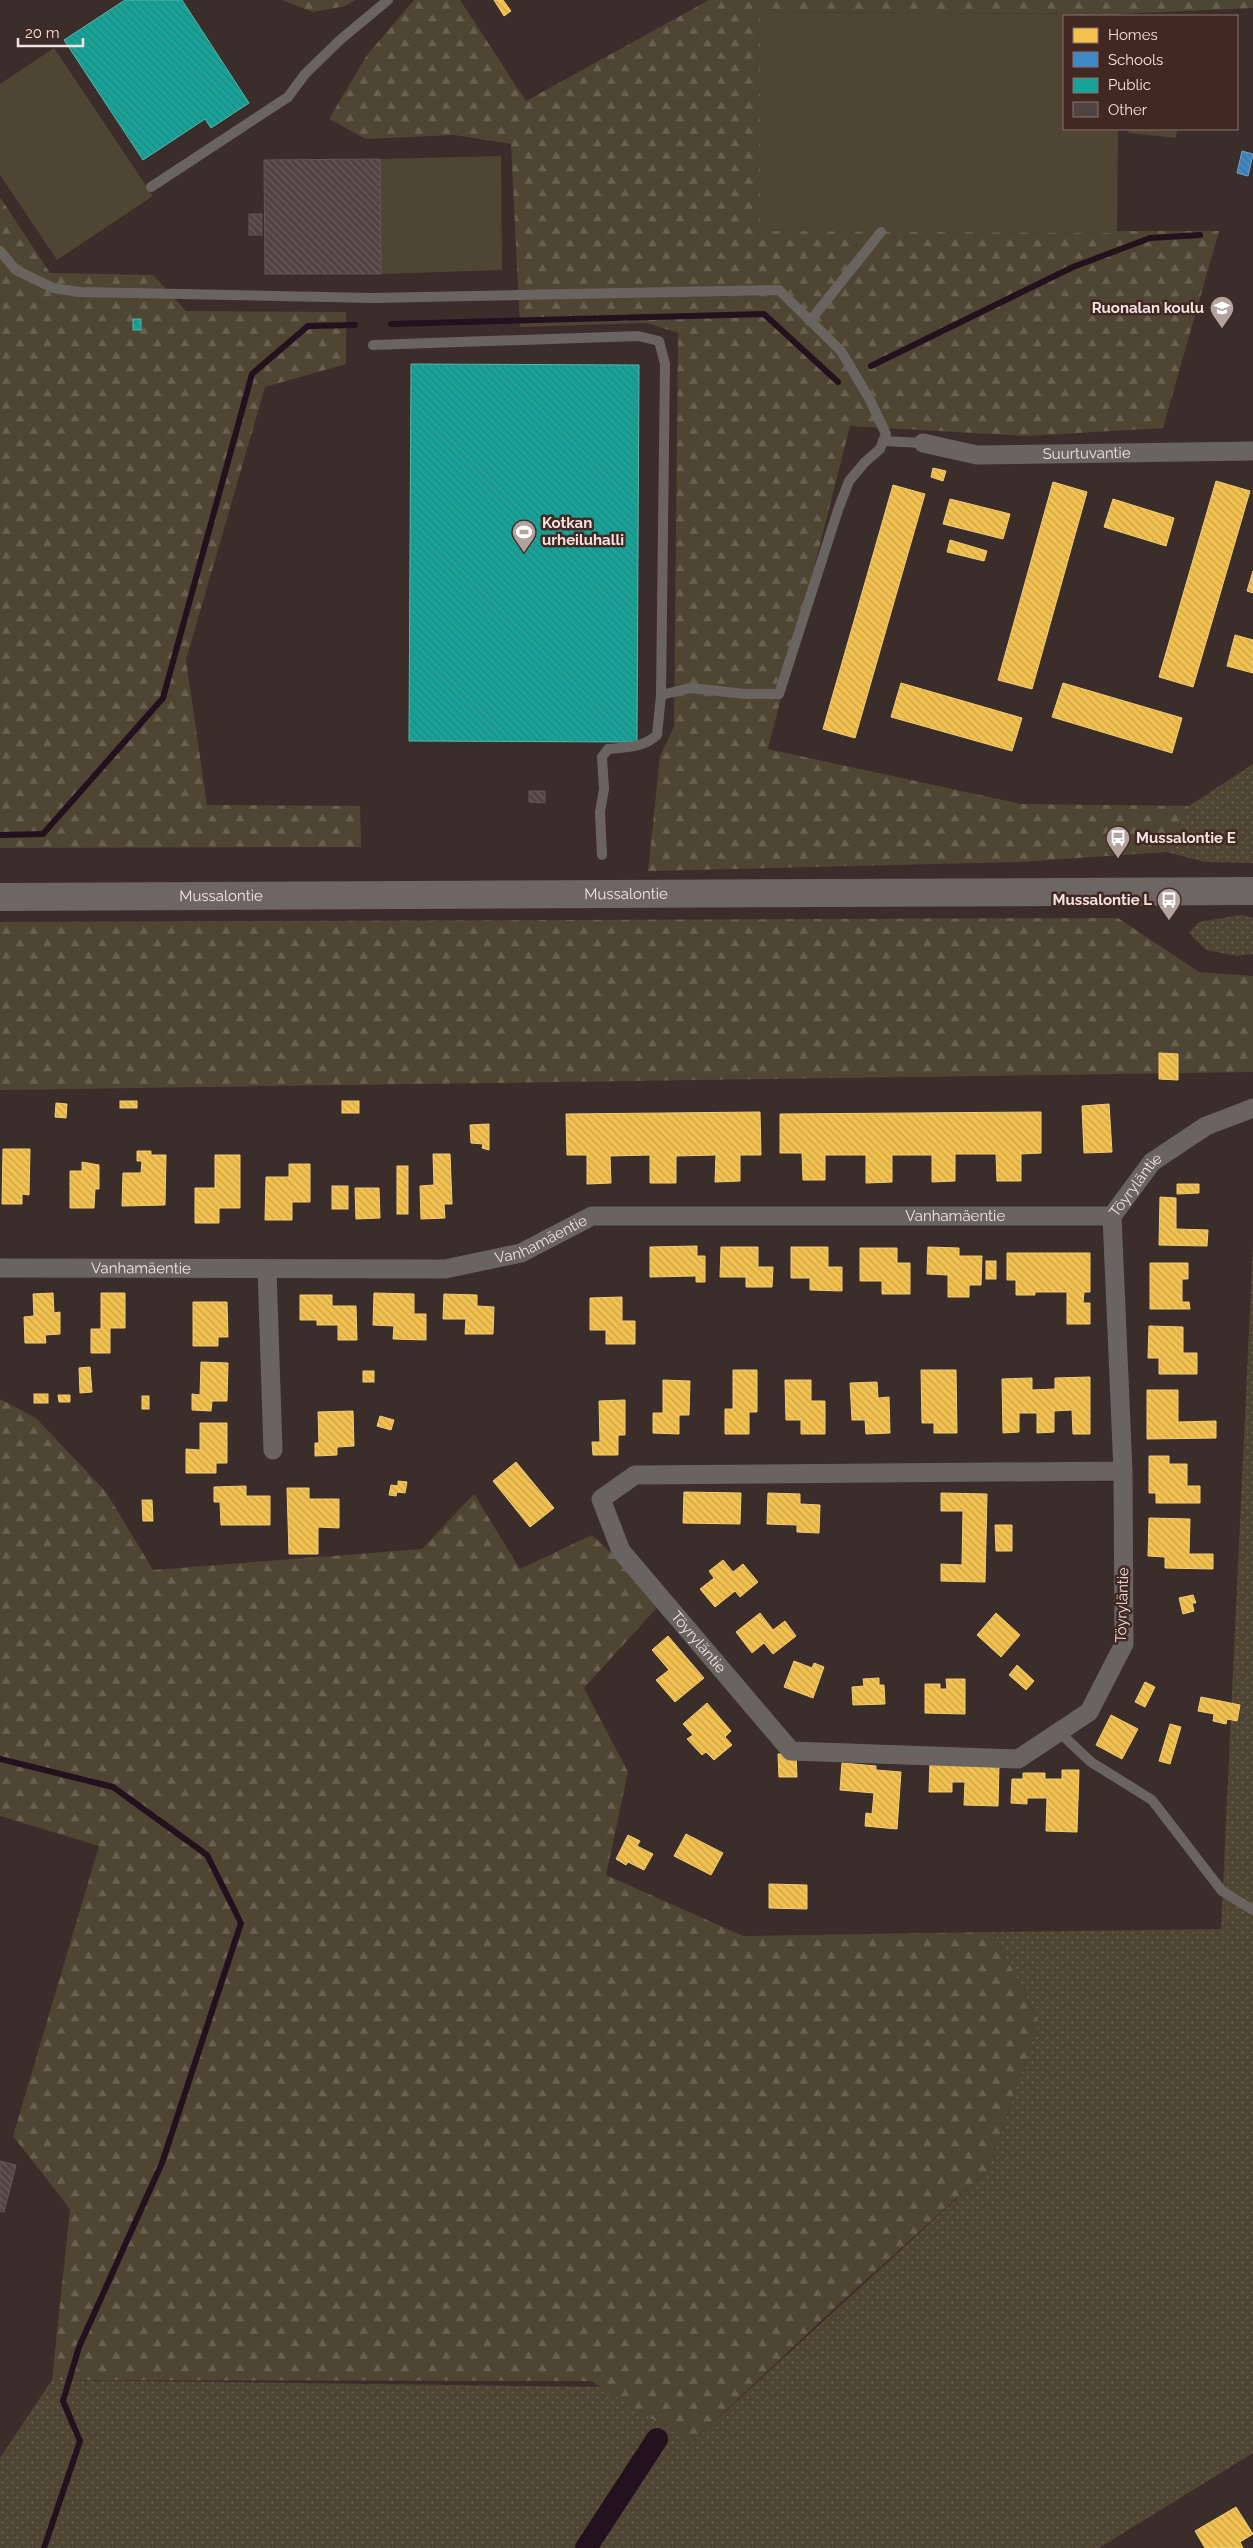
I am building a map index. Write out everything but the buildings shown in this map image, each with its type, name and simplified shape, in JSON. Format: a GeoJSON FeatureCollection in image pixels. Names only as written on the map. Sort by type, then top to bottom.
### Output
{"type":"FeatureCollection","features":[{"type":"Feature","properties":{"kind":"main road","name":"Mussalontie"},"geometry":{"type":"LineString","coordinates":[[0,898],[1251,891]]}},
{"type":"Feature","properties":{"kind":"street","name":"Suurtuvantie"},"geometry":{"type":"LineString","coordinates":[[923,443],[977,455],[1253,451]]}},
{"type":"Feature","properties":{"kind":"street","name":"Töyryläntie"},"geometry":{"type":"LineString","coordinates":[[1124,1471],[635,1475],[601,1499],[621,1551],[791,1751],[1018,1759],[1089,1712],[1124,1644],[1124,1471],[1112,1216],[1152,1162],[1206,1126],[1253,1108]]}},
{"type":"Feature","properties":{"kind":"street","name":"Vanhamäentie"},"geometry":{"type":"LineString","coordinates":[[0,1268],[445,1269],[521,1253],[592,1216],[1112,1216]]}},
{"type":"Feature","properties":{"kind":"street"},"geometry":{"type":"LineString","coordinates":[[267,1269],[273,1450]]}},
{"type":"Feature","properties":{"kind":"lane"},"geometry":{"type":"LineString","coordinates":[[151,187],[288,98],[305,74],[340,40],[388,0]]}},
{"type":"Feature","properties":{"kind":"lane"},"geometry":{"type":"LineString","coordinates":[[810,321],[881,232]]}},
{"type":"Feature","properties":{"kind":"lane"},"geometry":{"type":"LineString","coordinates":[[0,251],[16,270],[53,288],[80,292],[373,298],[778,290],[841,351],[870,400],[886,434],[880,450],[865,462],[849,481],[779,694],[745,694],[690,688],[661,695]]}},
{"type":"Feature","properties":{"kind":"lane"},"geometry":{"type":"LineString","coordinates":[[373,345],[638,336],[659,341],[665,364],[661,695],[657,735],[648,743],[608,749],[602,757],[604,789],[600,812],[602,855]]}},
{"type":"Feature","properties":{"kind":"lane"},"geometry":{"type":"LineString","coordinates":[[883,441],[923,443]]}},
{"type":"Feature","properties":{"kind":"lane"},"geometry":{"type":"LineString","coordinates":[[1059,1732],[1091,1762],[1152,1800],[1222,1890],[1253,1910]]}},
{"type":"Feature","properties":{"kind":"green space"},"geometry":{"type":"Polygon","coordinates":[[[282,0],[356,0],[345,6],[313,12],[282,0]]]}},
{"type":"Feature","properties":{"kind":"green space"},"geometry":{"type":"Polygon","coordinates":[[[414,0],[460,0],[526,101],[709,0],[1253,0],[1253,8],[1118,14],[761,12],[760,231],[1219,231],[1163,428],[1026,436],[850,426],[768,749],[1021,804],[1189,806],[1166,852],[1020,862],[648,871],[660,756],[674,727],[678,333],[647,323],[520,327],[511,144],[454,135],[366,139],[329,119],[367,55],[414,0]]]}},
{"type":"Feature","properties":{"kind":"green space"},"geometry":{"type":"Polygon","coordinates":[[[760,12],[1118,14],[1063,15],[1063,130],[1118,130],[1117,233],[760,231],[760,12]]]}},
{"type":"Feature","properties":{"kind":"green space"},"geometry":{"type":"Polygon","coordinates":[[[54,48],[153,196],[57,260],[0,175],[0,84],[54,48]]]}},
{"type":"Feature","properties":{"kind":"green space"},"geometry":{"type":"Polygon","coordinates":[[[1129,130],[1177,130],[1176,138],[1128,133],[1129,130]]]}},
{"type":"Feature","properties":{"kind":"green space"},"geometry":{"type":"Polygon","coordinates":[[[501,156],[502,270],[381,274],[380,159],[501,156]]]}},
{"type":"Feature","properties":{"kind":"green space"},"geometry":{"type":"Polygon","coordinates":[[[0,197],[50,273],[153,275],[186,311],[346,312],[346,364],[265,387],[186,660],[207,805],[360,806],[361,847],[0,848],[0,197]]]}},
{"type":"Feature","properties":{"kind":"green space"},"geometry":{"type":"Polygon","coordinates":[[[1253,764],[1253,863],[1205,862],[1166,852],[1189,806],[1253,764]]]}},
{"type":"Feature","properties":{"kind":"green space"},"geometry":{"type":"Polygon","coordinates":[[[1241,915],[1253,918],[1253,954],[1237,956],[1206,950],[1189,933],[1199,922],[1241,915]]]}},
{"type":"Feature","properties":{"kind":"green space"},"geometry":{"type":"Polygon","coordinates":[[[1118,918],[1199,972],[1253,976],[1253,1072],[0,1090],[0,922],[1118,918]]]}},
{"type":"Feature","properties":{"kind":"green space"},"geometry":{"type":"Polygon","coordinates":[[[1253,1245],[1253,2453],[1099,2548],[0,2548],[0,2458],[52,2380],[602,2387],[691,2443],[988,2170],[1039,2022],[993,1932],[1221,1929],[1253,1245]]]}},
{"type":"Feature","properties":{"kind":"green space"},"geometry":{"type":"Polygon","coordinates":[[[0,1399],[36,1418],[106,1492],[153,1570],[422,1549],[474,1494],[520,1569],[592,1535],[663,1601],[584,1688],[628,1772],[606,1875],[743,1936],[993,1932],[1039,2022],[988,2170],[838,2305],[691,2443],[591,2381],[52,2380],[70,2209],[13,2136],[99,1846],[0,1816],[0,1399]]]}},
{"type":"Feature","properties":{"kind":"waterway"},"geometry":{"type":"LineString","coordinates":[[871,366],[1073,267],[1150,238],[1200,235]]}},
{"type":"Feature","properties":{"kind":"waterway"},"geometry":{"type":"LineString","coordinates":[[391,324],[764,314],[838,382]]}},
{"type":"Feature","properties":{"kind":"waterway"},"geometry":{"type":"LineString","coordinates":[[0,835],[43,834],[163,698],[252,374],[308,326],[355,325]]}},
{"type":"Feature","properties":{"kind":"waterway"},"geometry":{"type":"LineString","coordinates":[[0,1759],[113,1787],[207,1855],[241,1923],[162,2163],[79,2347],[63,2401],[80,2441],[44,2548]]}},
{"type":"Feature","properties":{"kind":"waterway"},"geometry":{"type":"LineString","coordinates":[[586,2548],[657,2439]]}},
{"type":"Feature","properties":{"kind":"place","name":"Ruonalan koulu"},"geometry":{"type":"Point","coordinates":[1222,329]}},
{"type":"Feature","properties":{"kind":"place","name":"Kotkan urheiluhalli"},"geometry":{"type":"Point","coordinates":[524,553]}},
{"type":"Feature","properties":{"kind":"place","name":"Mussalontie E"},"geometry":{"type":"Point","coordinates":[1118,859]}},
{"type":"Feature","properties":{"kind":"place","name":"Mussalontie L"},"geometry":{"type":"Point","coordinates":[1169,921]}}]}
